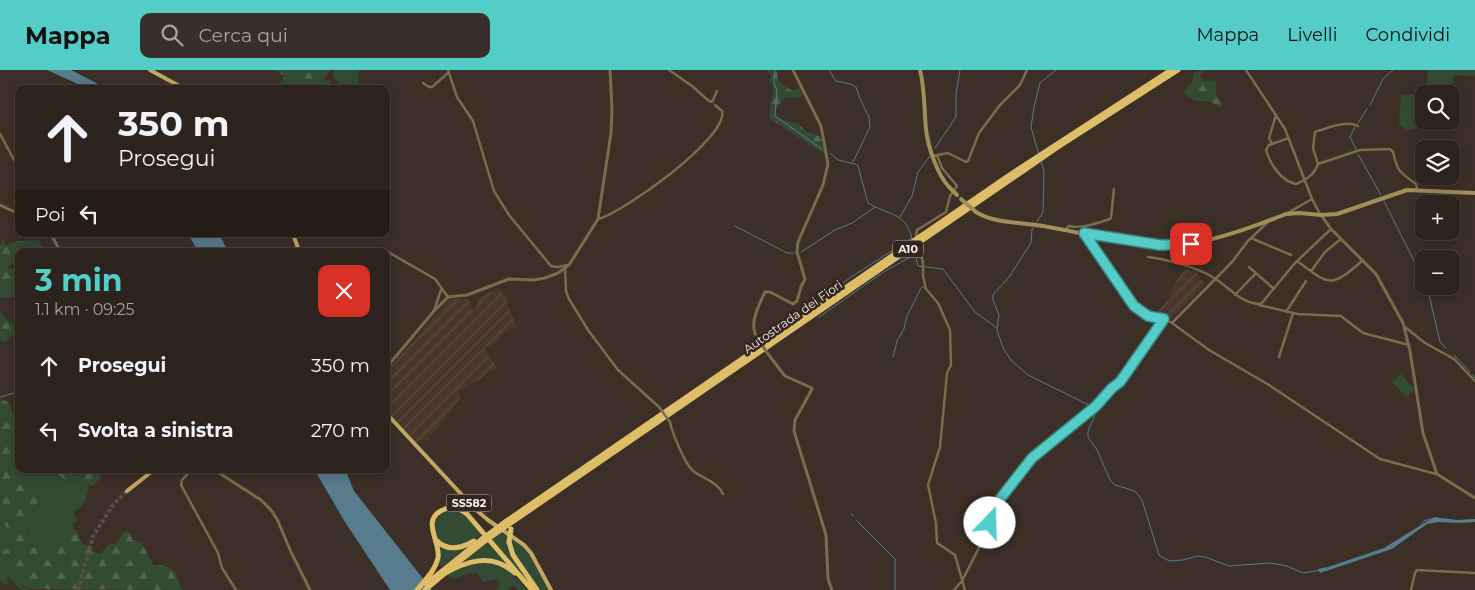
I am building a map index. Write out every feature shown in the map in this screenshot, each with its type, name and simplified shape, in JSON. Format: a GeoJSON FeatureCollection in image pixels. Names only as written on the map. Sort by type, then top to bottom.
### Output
{"type":"FeatureCollection","features":[{"type":"Feature","properties":{"kind":"highway","name":"Autostrada dei Fiori"},"geometry":{"type":"LineString","coordinates":[[483,539],[508,525],[1008,176],[1171,70]]}},
{"type":"Feature","properties":{"kind":"highway","name":"Autostrada dei Fiori"},"geometry":{"type":"LineString","coordinates":[[418,590],[441,574],[495,529],[508,525],[1036,162],[1178,70]]}},
{"type":"Feature","properties":{"kind":"highway"},"geometry":{"type":"LineString","coordinates":[[418,590],[430,575],[438,558],[438,548],[432,524],[439,513],[450,508],[462,511],[483,532],[532,590]]}},
{"type":"Feature","properties":{"kind":"highway"},"geometry":{"type":"LineString","coordinates":[[508,525],[509,542],[513,555],[536,590]]}},
{"type":"Feature","properties":{"kind":"highway"},"geometry":{"type":"LineString","coordinates":[[434,538],[442,545],[452,548],[466,546],[483,539]]}},
{"type":"Feature","properties":{"kind":"highway"},"geometry":{"type":"LineString","coordinates":[[441,574],[462,564],[485,561],[503,565],[525,582]]}},
{"type":"Feature","properties":{"kind":"highway","name":"Autostrada dei Fiori"},"geometry":{"type":"LineString","coordinates":[[425,590],[441,574]]}},
{"type":"Feature","properties":{"kind":"main road"},"geometry":{"type":"LineString","coordinates":[[150,70],[178,85]]}},
{"type":"Feature","properties":{"kind":"main road"},"geometry":{"type":"LineString","coordinates":[[920,70],[926,132],[940,176],[959,197],[976,212],[987,218],[1151,244],[1182,245],[1217,237],[1286,214],[1298,212],[1321,215],[1337,214],[1397,193],[1417,189],[1475,193]]}},
{"type":"Feature","properties":{"kind":"main road","name":"SS582"},"geometry":{"type":"LineString","coordinates":[[390,417],[474,508],[524,545],[531,553],[551,590]]}},
{"type":"Feature","properties":{"kind":"main road"},"geometry":{"type":"LineString","coordinates":[[127,491],[149,473]]}},
{"type":"Feature","properties":{"kind":"street"},"geometry":{"type":"LineString","coordinates":[[390,363],[434,310],[448,297],[467,295],[509,279],[538,280],[558,273],[569,265],[598,219],[610,134],[612,109],[610,70]]}},
{"type":"Feature","properties":{"kind":"street"},"geometry":{"type":"LineString","coordinates":[[669,70],[692,86],[709,102],[712,102],[716,91]]}},
{"type":"Feature","properties":{"kind":"street"},"geometry":{"type":"LineString","coordinates":[[793,70],[821,126],[828,164],[823,185],[798,242],[797,252],[805,279],[800,287],[797,301],[793,304],[770,292],[764,292],[753,324],[754,332],[780,372],[812,388],[795,420],[794,431],[806,476],[826,535],[828,578],[832,590]]}},
{"type":"Feature","properties":{"kind":"street"},"geometry":{"type":"LineString","coordinates":[[916,237],[917,230],[946,212],[950,196],[957,186],[935,156],[948,153],[966,162],[968,161],[979,133],[1000,105],[1020,85],[1027,70]]}},
{"type":"Feature","properties":{"kind":"street"},"geometry":{"type":"LineString","coordinates":[[1246,70],[1289,138],[1312,199],[1321,215],[1331,229],[1376,274],[1405,328],[1423,433],[1437,474]]}},
{"type":"Feature","properties":{"kind":"street"},"geometry":{"type":"LineString","coordinates":[[423,83],[432,87],[448,71],[457,97],[473,121],[494,191],[509,216],[551,266],[569,265]]}},
{"type":"Feature","properties":{"kind":"street"},"geometry":{"type":"LineString","coordinates":[[598,219],[651,190],[667,178],[713,134],[723,116],[722,111],[714,106]]}},
{"type":"Feature","properties":{"kind":"street"},"geometry":{"type":"LineString","coordinates":[[1272,144],[1269,138],[1276,115]]}},
{"type":"Feature","properties":{"kind":"street"},"geometry":{"type":"LineString","coordinates":[[1289,138],[1272,144],[1266,150],[1284,179],[1296,184],[1315,172],[1318,164],[1313,148],[1315,132],[1339,125],[1354,124],[1358,126]]}},
{"type":"Feature","properties":{"kind":"street"},"geometry":{"type":"LineString","coordinates":[[0,134],[15,162]]}},
{"type":"Feature","properties":{"kind":"street"},"geometry":{"type":"LineString","coordinates":[[1318,164],[1360,150],[1390,149],[1393,152],[1399,172],[1416,184],[1417,189]]}},
{"type":"Feature","properties":{"kind":"street"},"geometry":{"type":"LineString","coordinates":[[1065,230],[1069,226],[1080,228],[1110,219],[1114,189]]}},
{"type":"Feature","properties":{"kind":"street"},"geometry":{"type":"LineString","coordinates":[[1286,214],[1312,199]]}},
{"type":"Feature","properties":{"kind":"street"},"geometry":{"type":"LineString","coordinates":[[0,205],[15,212]]}},
{"type":"Feature","properties":{"kind":"street"},"geometry":{"type":"LineString","coordinates":[[1172,323],[1270,220]]}},
{"type":"Feature","properties":{"kind":"street"},"geometry":{"type":"LineString","coordinates":[[1258,304],[1264,302],[1298,261],[1331,229]]}},
{"type":"Feature","properties":{"kind":"street"},"geometry":{"type":"LineString","coordinates":[[1084,233],[1134,306],[1148,316],[1164,319],[1172,323],[1209,350],[1269,385],[1380,459],[1437,474],[1475,498]]}},
{"type":"Feature","properties":{"kind":"street"},"geometry":{"type":"LineString","coordinates":[[1251,238],[1290,255]]}},
{"type":"Feature","properties":{"kind":"street"},"geometry":{"type":"LineString","coordinates":[[1311,271],[1325,252],[1341,239]]}},
{"type":"Feature","properties":{"kind":"street"},"geometry":{"type":"LineString","coordinates":[[918,246],[926,289],[938,303],[950,330],[950,365],[947,375],[940,447],[928,485],[936,523],[937,543],[955,555],[965,590]]}},
{"type":"Feature","properties":{"kind":"street"},"geometry":{"type":"LineString","coordinates":[[390,253],[435,279],[448,297]]}},
{"type":"Feature","properties":{"kind":"street"},"geometry":{"type":"LineString","coordinates":[[1148,257],[1183,266],[1215,279],[1235,295],[1258,304],[1286,312],[1341,316],[1363,333],[1409,345]]}},
{"type":"Feature","properties":{"kind":"street"},"geometry":{"type":"LineString","coordinates":[[1298,261],[1325,280],[1336,280],[1343,277],[1363,260]]}},
{"type":"Feature","properties":{"kind":"street"},"geometry":{"type":"LineString","coordinates":[[1249,267],[1274,289]]}},
{"type":"Feature","properties":{"kind":"street"},"geometry":{"type":"LineString","coordinates":[[565,268],[566,291],[569,299],[592,337],[618,370],[659,406],[670,422],[688,466],[716,484],[724,494]]}},
{"type":"Feature","properties":{"kind":"street"},"geometry":{"type":"LineString","coordinates":[[1235,295],[1256,273]]}},
{"type":"Feature","properties":{"kind":"street"},"geometry":{"type":"LineString","coordinates":[[1286,312],[1306,281]]}},
{"type":"Feature","properties":{"kind":"street"},"geometry":{"type":"LineString","coordinates":[[434,310],[441,289]]}},
{"type":"Feature","properties":{"kind":"street"},"geometry":{"type":"LineString","coordinates":[[1280,358],[1293,313]]}},
{"type":"Feature","properties":{"kind":"street"},"geometry":{"type":"LineString","coordinates":[[954,590],[962,581],[987,532],[992,512],[1000,499],[1032,458],[1096,406],[1120,382],[1164,319]]}},
{"type":"Feature","properties":{"kind":"street"},"geometry":{"type":"LineString","coordinates":[[1405,328],[1419,339],[1454,359],[1475,381]]}},
{"type":"Feature","properties":{"kind":"street"},"geometry":{"type":"LineString","coordinates":[[188,473],[182,480],[181,485],[218,553],[222,568],[236,590]]}},
{"type":"Feature","properties":{"kind":"street"},"geometry":{"type":"LineString","coordinates":[[219,473],[262,500],[271,510],[310,590]]}},
{"type":"Feature","properties":{"kind":"street"},"geometry":{"type":"LineString","coordinates":[[1411,590],[1417,570],[1475,574]]}},
{"type":"Feature","properties":{"kind":"shaded area"},"geometry":{"type":"Polygon","coordinates":[[[1184,268],[1198,273],[1198,276],[1205,284],[1172,318],[1158,311],[1170,297],[1168,295],[1184,268]]]}},
{"type":"Feature","properties":{"kind":"shaded area"},"geometry":{"type":"Polygon","coordinates":[[[499,288],[505,294],[517,327],[499,336],[500,340],[484,348],[497,368],[458,392],[461,398],[437,429],[429,436],[431,438],[429,440],[422,440],[420,443],[416,442],[390,413],[390,367],[449,299],[469,299],[471,309],[474,310],[478,303],[477,298],[499,288]]]}},
{"type":"Feature","properties":{"kind":"green space"},"geometry":{"type":"Polygon","coordinates":[[[275,70],[331,70],[324,78],[326,81],[331,80],[331,84],[278,85],[285,76],[275,70]]]}},
{"type":"Feature","properties":{"kind":"green space"},"geometry":{"type":"Polygon","coordinates":[[[333,70],[359,70],[358,85],[343,85],[333,76],[333,70]]]}},
{"type":"Feature","properties":{"kind":"green space"},"geometry":{"type":"Polygon","coordinates":[[[768,70],[777,70],[781,83],[793,91],[799,88],[803,95],[801,97],[785,98],[774,114],[781,119],[797,123],[806,131],[821,137],[820,144],[824,147],[825,154],[770,119],[769,114],[773,90],[768,70]]]}},
{"type":"Feature","properties":{"kind":"green space"},"geometry":{"type":"Polygon","coordinates":[[[1201,70],[1204,71],[1200,75],[1202,79],[1216,81],[1216,96],[1222,103],[1221,107],[1208,101],[1195,101],[1184,93],[1185,89],[1192,82],[1194,73],[1201,70]]]}},
{"type":"Feature","properties":{"kind":"green space"},"geometry":{"type":"Polygon","coordinates":[[[1429,70],[1475,70],[1475,76],[1453,75],[1452,85],[1426,85],[1429,70]]]}},
{"type":"Feature","properties":{"kind":"green space"},"geometry":{"type":"Polygon","coordinates":[[[1414,94],[1415,129],[1407,130],[1399,124],[1401,95],[1414,94]]]}},
{"type":"Feature","properties":{"kind":"green space"},"geometry":{"type":"Polygon","coordinates":[[[3,239],[6,246],[17,241],[38,240],[45,248],[15,248],[15,264],[11,264],[8,267],[9,269],[15,269],[15,298],[1,298],[0,296],[0,246],[3,239]]]}},
{"type":"Feature","properties":{"kind":"green space"},"geometry":{"type":"Polygon","coordinates":[[[0,311],[6,319],[15,325],[15,337],[10,336],[6,342],[0,341],[0,311]]]}},
{"type":"Feature","properties":{"kind":"green space"},"geometry":{"type":"Polygon","coordinates":[[[1401,374],[1415,390],[1406,397],[1392,382],[1401,374]]]}},
{"type":"Feature","properties":{"kind":"green space"},"geometry":{"type":"Polygon","coordinates":[[[0,399],[10,405],[15,423],[15,473],[24,473],[25,479],[34,481],[36,485],[32,496],[40,494],[43,496],[24,523],[11,529],[6,527],[2,517],[3,511],[0,508],[0,399]]]}},
{"type":"Feature","properties":{"kind":"green space"},"geometry":{"type":"Polygon","coordinates":[[[24,473],[45,473],[46,475],[60,476],[70,483],[89,484],[82,506],[74,514],[78,520],[73,524],[73,528],[64,535],[59,545],[46,548],[33,545],[26,540],[30,532],[29,527],[27,527],[11,546],[2,553],[23,587],[29,590],[18,588],[8,577],[6,580],[9,584],[5,585],[0,582],[0,508],[3,511],[6,527],[27,517],[38,507],[40,494],[32,496],[24,473]]]}},
{"type":"Feature","properties":{"kind":"green space"},"geometry":{"type":"Polygon","coordinates":[[[45,473],[98,473],[101,478],[92,486],[89,484],[84,487],[70,483],[60,476],[46,475],[45,473]]]}},
{"type":"Feature","properties":{"kind":"green space"},"geometry":{"type":"Polygon","coordinates":[[[447,510],[463,514],[482,534],[457,546],[452,547],[442,543],[435,534],[434,529],[438,518],[447,510]]]}},
{"type":"Feature","properties":{"kind":"green space"},"geometry":{"type":"Polygon","coordinates":[[[27,527],[30,529],[26,540],[34,547],[41,546],[45,548],[50,545],[56,547],[66,532],[73,528],[83,545],[89,545],[90,550],[100,554],[109,544],[116,544],[123,533],[128,531],[131,534],[132,540],[141,542],[154,566],[163,565],[174,570],[182,590],[27,589],[21,584],[1,553],[11,546],[14,534],[20,533],[27,527]]]}},
{"type":"Feature","properties":{"kind":"green space"},"geometry":{"type":"Polygon","coordinates":[[[501,532],[507,536],[507,543],[512,557],[533,588],[491,540],[501,532]]]}},
{"type":"Feature","properties":{"kind":"green space"},"geometry":{"type":"Polygon","coordinates":[[[510,538],[527,550],[549,590],[538,590],[514,553],[510,538]]]}},
{"type":"Feature","properties":{"kind":"green space"},"geometry":{"type":"Polygon","coordinates":[[[488,542],[506,565],[474,560],[462,562],[488,542]]]}},
{"type":"Feature","properties":{"kind":"green space"},"geometry":{"type":"Polygon","coordinates":[[[439,545],[466,548],[441,567],[438,563],[439,545]]]}},
{"type":"Feature","properties":{"kind":"green space"},"geometry":{"type":"Polygon","coordinates":[[[477,562],[506,569],[527,590],[518,590],[514,585],[508,590],[495,590],[500,585],[497,579],[484,582],[476,573],[469,573],[454,579],[447,575],[453,570],[477,562]]]}},
{"type":"Feature","properties":{"kind":"water"},"geometry":{"type":"Polygon","coordinates":[[[47,70],[71,70],[100,85],[80,85],[47,70]]]}},
{"type":"Feature","properties":{"kind":"water"},"geometry":{"type":"Polygon","coordinates":[[[190,237],[221,237],[226,248],[196,248],[190,237]]]}},
{"type":"Feature","properties":{"kind":"water"},"geometry":{"type":"Polygon","coordinates":[[[316,473],[347,473],[354,491],[432,590],[390,590],[345,522],[316,473]]]}},
{"type":"Feature","properties":{"kind":"water"},"geometry":{"type":"Polygon","coordinates":[[[1434,517],[1457,520],[1475,519],[1475,522],[1427,524],[1392,549],[1320,573],[1318,569],[1384,548],[1434,517]]]}},
{"type":"Feature","properties":{"kind":"waterway"},"geometry":{"type":"LineString","coordinates":[[775,70],[774,83],[777,90],[775,116],[823,150]]}},
{"type":"Feature","properties":{"kind":"waterway"},"geometry":{"type":"LineString","coordinates":[[829,70],[836,81],[856,87],[869,117],[870,127],[853,162]]}},
{"type":"Feature","properties":{"kind":"waterway"},"geometry":{"type":"LineString","coordinates":[[935,148],[956,117],[956,94],[960,70]]}},
{"type":"Feature","properties":{"kind":"waterway"},"geometry":{"type":"LineString","coordinates":[[1039,155],[1031,127],[1034,107],[1040,83],[1056,70]]}},
{"type":"Feature","properties":{"kind":"waterway"},"geometry":{"type":"LineString","coordinates":[[1370,105],[1383,79],[1393,70]]}},
{"type":"Feature","properties":{"kind":"waterway"},"geometry":{"type":"LineString","coordinates":[[1358,123],[1367,109]]}},
{"type":"Feature","properties":{"kind":"waterway"},"geometry":{"type":"LineString","coordinates":[[1355,127],[1350,137],[1356,149]]}},
{"type":"Feature","properties":{"kind":"waterway"},"geometry":{"type":"LineString","coordinates":[[830,153],[838,160],[858,166],[868,203],[901,219],[906,224],[912,239]]}},
{"type":"Feature","properties":{"kind":"waterway"},"geometry":{"type":"LineString","coordinates":[[1358,154],[1381,195]]}},
{"type":"Feature","properties":{"kind":"waterway"},"geometry":{"type":"LineString","coordinates":[[900,217],[912,196],[918,172],[930,156]]}},
{"type":"Feature","properties":{"kind":"waterway"},"geometry":{"type":"LineString","coordinates":[[1037,222],[1043,212],[1044,171],[1041,161]]}},
{"type":"Feature","properties":{"kind":"waterway"},"geometry":{"type":"LineString","coordinates":[[1384,201],[1415,262]]}},
{"type":"Feature","properties":{"kind":"waterway"},"geometry":{"type":"LineString","coordinates":[[801,252],[835,230],[852,223],[875,207]]}},
{"type":"Feature","properties":{"kind":"waterway"},"geometry":{"type":"LineString","coordinates":[[735,226],[787,253],[794,253]]}},
{"type":"Feature","properties":{"kind":"waterway"},"geometry":{"type":"LineString","coordinates":[[1034,227],[1031,243],[1009,277],[993,295],[999,315],[997,329],[1004,350],[1012,361],[1028,375],[1091,406],[1095,414],[1088,430],[1088,437],[1097,450],[1110,480],[1115,485],[1135,491],[1142,500],[1159,555],[1169,561],[1197,556],[1229,566],[1270,563],[1287,566],[1303,573],[1321,570]]}},
{"type":"Feature","properties":{"kind":"waterway"},"geometry":{"type":"LineString","coordinates":[[830,293],[851,277],[912,238]]}},
{"type":"Feature","properties":{"kind":"waterway"},"geometry":{"type":"LineString","coordinates":[[914,249],[918,266],[943,269],[975,312],[997,328]]}},
{"type":"Feature","properties":{"kind":"waterway"},"geometry":{"type":"LineString","coordinates":[[819,317],[882,273],[915,254]]}},
{"type":"Feature","properties":{"kind":"waterway"},"geometry":{"type":"LineString","coordinates":[[893,357],[907,316],[921,288],[925,286]]}},
{"type":"Feature","properties":{"kind":"waterway"},"geometry":{"type":"LineString","coordinates":[[1429,295],[1440,342],[1446,348]]}},
{"type":"Feature","properties":{"kind":"waterway"},"geometry":{"type":"LineString","coordinates":[[1454,355],[1470,372]]}},
{"type":"Feature","properties":{"kind":"waterway"},"geometry":{"type":"LineString","coordinates":[[1472,375],[1475,378]]}},
{"type":"Feature","properties":{"kind":"waterway"},"geometry":{"type":"LineString","coordinates":[[0,397],[15,393]]}},
{"type":"Feature","properties":{"kind":"waterway"},"geometry":{"type":"LineString","coordinates":[[1421,525],[1424,521],[1430,519]]}},
{"type":"Feature","properties":{"kind":"waterway"},"geometry":{"type":"LineString","coordinates":[[857,521],[895,559],[895,590]]}},
{"type":"Feature","properties":{"kind":"tunnel"},"geometry":{"type":"LineString","coordinates":[[78,590],[93,536],[113,505],[127,491]]}},
{"type":"Feature","properties":{"kind":"route"},"geometry":{"type":"LineString","coordinates":[[990,523],[992,512],[1000,499],[1032,458],[1047,448],[1096,406],[1120,382],[1164,319],[1152,318],[1143,314],[1134,306],[1084,233],[1160,245],[1191,244]]}}]}
